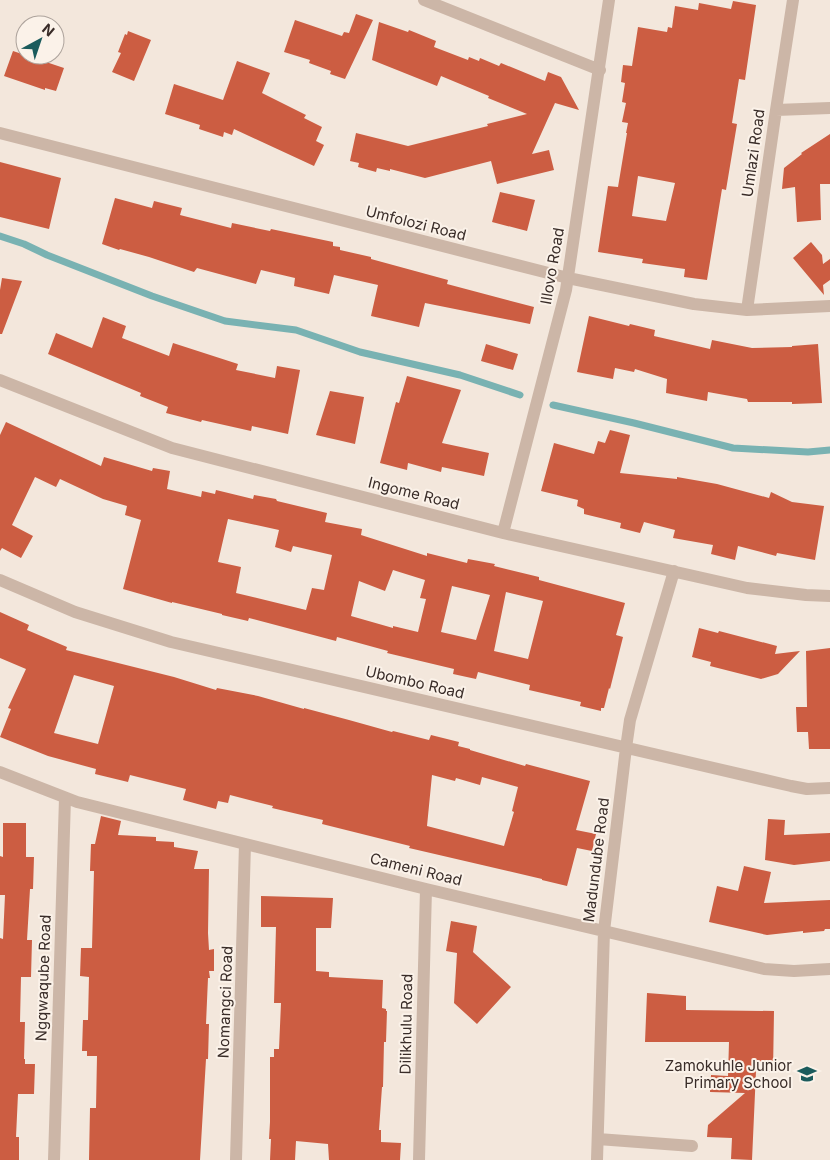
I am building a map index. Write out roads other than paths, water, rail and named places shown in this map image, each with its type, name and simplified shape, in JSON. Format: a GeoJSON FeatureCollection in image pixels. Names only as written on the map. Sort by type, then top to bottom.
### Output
{"type":"FeatureCollection","features":[{"type":"Feature","properties":{"kind":"street"},"geometry":{"type":"LineString","coordinates":[[424,0],[600,70]]}},
{"type":"Feature","properties":{"kind":"street","name":"Illovo Road"},"geometry":{"type":"LineString","coordinates":[[503,533],[566,290],[609,0]]}},
{"type":"Feature","properties":{"kind":"street","name":"Umlazi Road"},"geometry":{"type":"LineString","coordinates":[[748,310],[793,0]]}},
{"type":"Feature","properties":{"kind":"street"},"geometry":{"type":"LineString","coordinates":[[776,110],[830,108]]}},
{"type":"Feature","properties":{"kind":"street","name":"Umfolozi Road"},"geometry":{"type":"LineString","coordinates":[[0,133],[568,278],[694,304],[748,310],[830,306]]}},
{"type":"Feature","properties":{"kind":"street","name":"Ingome Road"},"geometry":{"type":"LineString","coordinates":[[0,380],[172,448],[503,533],[747,588],[830,596]]}},
{"type":"Feature","properties":{"kind":"street","name":"Madundube Road"},"geometry":{"type":"LineString","coordinates":[[598,1160],[604,931],[626,748],[630,720],[674,571]]}},
{"type":"Feature","properties":{"kind":"street","name":"Ubombo Road"},"geometry":{"type":"LineString","coordinates":[[0,580],[75,612],[171,642],[791,786],[807,789],[830,788]]}},
{"type":"Feature","properties":{"kind":"street","name":"Cameni Road"},"geometry":{"type":"LineString","coordinates":[[0,772],[77,802],[764,969],[794,971],[830,969]]}},
{"type":"Feature","properties":{"kind":"street","name":"Ngqwaqube Road"},"geometry":{"type":"LineString","coordinates":[[54,1160],[65,798]]}},
{"type":"Feature","properties":{"kind":"street","name":"Nomangci Road"},"geometry":{"type":"LineString","coordinates":[[236,1160],[245,844]]}},
{"type":"Feature","properties":{"kind":"street","name":"Dilikhulu Road"},"geometry":{"type":"LineString","coordinates":[[419,1160],[426,888]]}},
{"type":"Feature","properties":{"kind":"street"},"geometry":{"type":"LineString","coordinates":[[598,1139],[692,1146]]}},
{"type":"Feature","properties":{"kind":"waterway"},"geometry":{"type":"LineString","coordinates":[[0,236],[152,296],[225,321],[296,330],[360,352],[460,375],[520,395]]}},
{"type":"Feature","properties":{"kind":"waterway"},"geometry":{"type":"LineString","coordinates":[[553,405],[733,448],[808,452],[830,450]]}},
{"type":"Feature","properties":{"kind":"place","name":"Zamokuhle Junior Primary School"},"geometry":{"type":"Point","coordinates":[807,1074]}}]}
